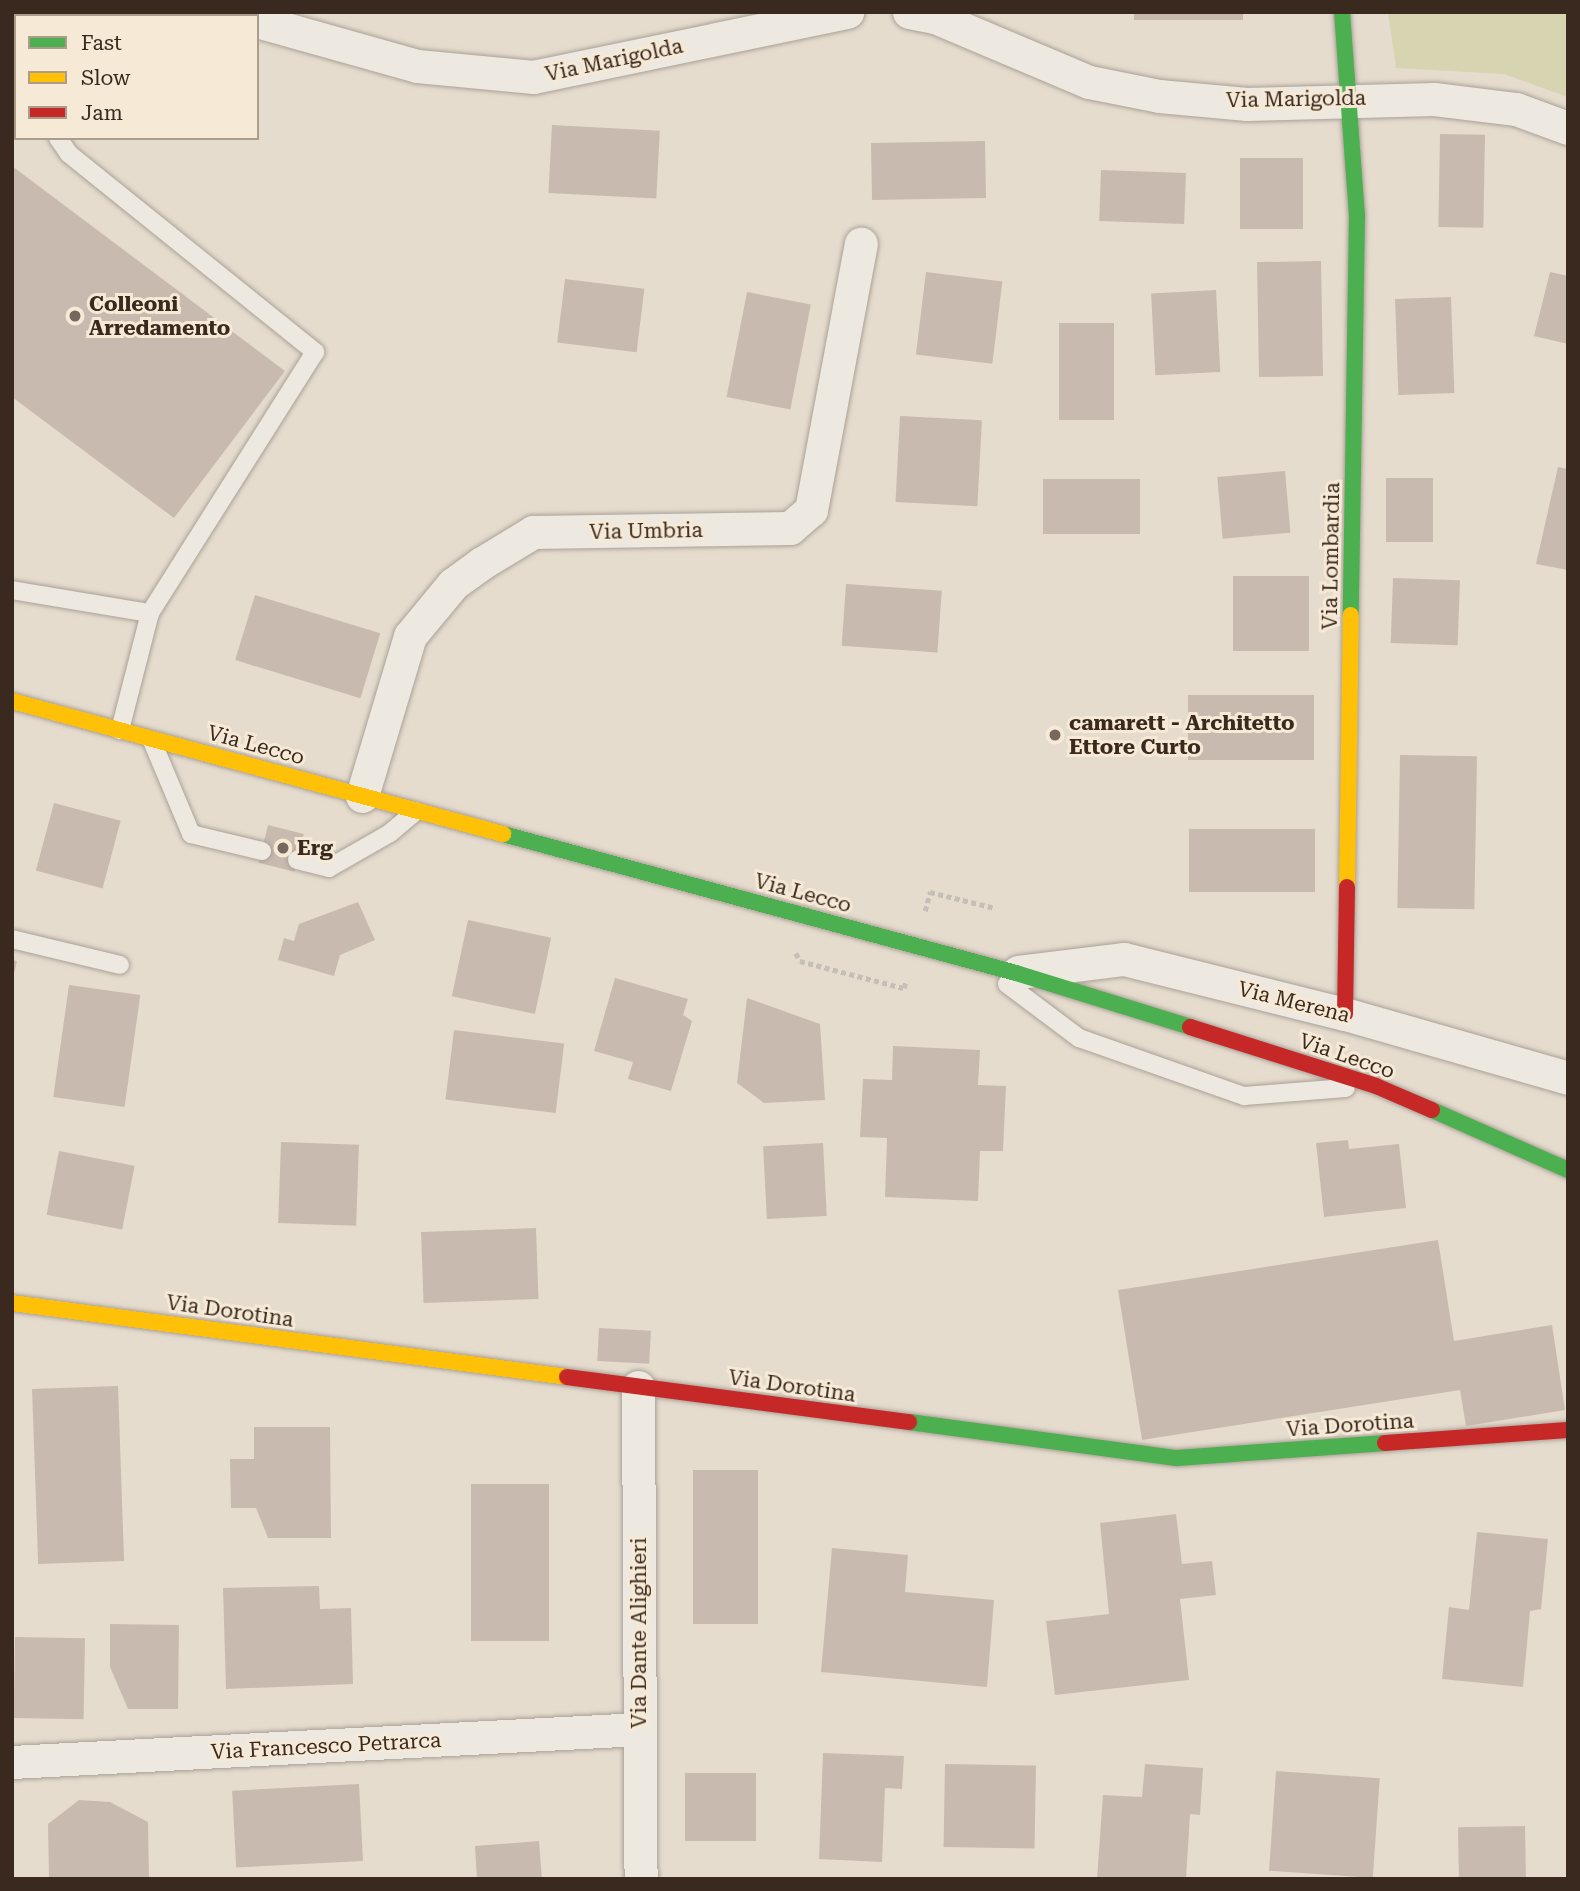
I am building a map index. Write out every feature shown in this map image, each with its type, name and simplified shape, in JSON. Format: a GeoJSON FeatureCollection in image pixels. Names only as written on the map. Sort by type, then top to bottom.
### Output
{"type":"FeatureCollection","features":[{"type":"Feature","properties":{"kind":"main road","name":"Via Lombardia"},"geometry":{"type":"LineString","coordinates":[[1342,12],[1357,215],[1345,1014]]}},
{"type":"Feature","properties":{"kind":"main road","name":"Via Lecco"},"geometry":{"type":"LineString","coordinates":[[12,701],[1016,972],[1376,1086],[1568,1170]]}},
{"type":"Feature","properties":{"kind":"main road","name":"Via Dorotina"},"geometry":{"type":"LineString","coordinates":[[12,1303],[1177,1458],[1568,1430]]}},
{"type":"Feature","properties":{"kind":"street","name":"Via Marigolda"},"geometry":{"type":"LineString","coordinates":[[259,23],[417,66],[533,77],[847,12]]}},
{"type":"Feature","properties":{"kind":"street","name":"Via Marigolda"},"geometry":{"type":"LineString","coordinates":[[909,12],[935,17],[1089,82],[1147,94],[1247,104],[1349,98],[1434,99],[1516,109],[1568,128]]}},
{"type":"Feature","properties":{"kind":"street","name":"Via Umbria"},"geometry":{"type":"LineString","coordinates":[[362,796],[410,636],[453,584],[482,563],[533,532],[790,528],[811,510],[860,244]]}},
{"type":"Feature","properties":{"kind":"street","name":"Via Merena"},"geometry":{"type":"LineString","coordinates":[[1016,972],[1124,959],[1345,1014],[1568,1078]]}},
{"type":"Feature","properties":{"kind":"street","name":"Via Dante Alighieri"},"geometry":{"type":"LineString","coordinates":[[638,1387],[641,1879]]}},
{"type":"Feature","properties":{"kind":"street","name":"Via Francesco Petrarca"},"geometry":{"type":"LineString","coordinates":[[12,1762],[639,1729]]}},
{"type":"Feature","properties":{"kind":"lane"},"geometry":{"type":"LineString","coordinates":[[59,140],[69,155],[315,352],[150,613],[120,730]]}},
{"type":"Feature","properties":{"kind":"lane"},"geometry":{"type":"LineString","coordinates":[[12,590],[150,613]]}},
{"type":"Feature","properties":{"kind":"lane"},"geometry":{"type":"LineString","coordinates":[[151,738],[191,834],[262,851]]}},
{"type":"Feature","properties":{"kind":"lane"},"geometry":{"type":"LineString","coordinates":[[298,860],[329,868],[390,833],[416,811]]}},
{"type":"Feature","properties":{"kind":"lane"},"geometry":{"type":"LineString","coordinates":[[12,939],[120,965]]}},
{"type":"Feature","properties":{"kind":"lane"},"geometry":{"type":"LineString","coordinates":[[972,961],[1051,1013],[1079,1038],[1244,1096],[1376,1086]]}},
{"type":"Feature","properties":{"kind":"path"},"geometry":{"type":"LineString","coordinates":[[930,892],[995,908]]}},
{"type":"Feature","properties":{"kind":"path"},"geometry":{"type":"LineString","coordinates":[[792,942],[800,961],[904,988]]}},
{"type":"Feature","properties":{"kind":"shaded area"},"geometry":{"type":"Polygon","coordinates":[[[1388,12],[1568,12],[1568,97],[1504,74],[1396,68],[1388,12]]]}},
{"type":"Feature","properties":{"kind":"building"},"geometry":{"type":"Polygon","coordinates":[[[1134,12],[1243,12],[1243,20],[1134,20],[1134,12]]]}},
{"type":"Feature","properties":{"kind":"building"},"geometry":{"type":"Polygon","coordinates":[[[552,125],[660,131],[656,199],[548,193],[552,125]]]}},
{"type":"Feature","properties":{"kind":"building"},"geometry":{"type":"Polygon","coordinates":[[[1440,134],[1485,135],[1483,228],[1438,227],[1440,134]]]}},
{"type":"Feature","properties":{"kind":"building"},"geometry":{"type":"Polygon","coordinates":[[[985,141],[986,198],[872,200],[871,143],[985,141]]]}},
{"type":"Feature","properties":{"kind":"building"},"geometry":{"type":"Polygon","coordinates":[[[1240,158],[1303,158],[1303,229],[1240,229],[1240,158]]]}},
{"type":"Feature","properties":{"kind":"building"},"geometry":{"type":"Polygon","coordinates":[[[12,166],[285,371],[174,518],[12,397],[12,166]]]}},
{"type":"Feature","properties":{"kind":"building"},"geometry":{"type":"Polygon","coordinates":[[[1101,170],[1186,173],[1184,224],[1099,221],[1101,170]]]}},
{"type":"Feature","properties":{"kind":"building"},"geometry":{"type":"Polygon","coordinates":[[[1321,261],[1323,376],[1259,377],[1257,262],[1321,261]]]}},
{"type":"Feature","properties":{"kind":"building"},"geometry":{"type":"Polygon","coordinates":[[[926,272],[1002,281],[992,364],[916,354],[926,272]]]}},
{"type":"Feature","properties":{"kind":"building"},"geometry":{"type":"Polygon","coordinates":[[[1550,272],[1568,276],[1568,344],[1534,336],[1550,272]]]}},
{"type":"Feature","properties":{"kind":"building"},"geometry":{"type":"Polygon","coordinates":[[[565,279],[644,289],[637,352],[557,343],[565,279]]]}},
{"type":"Feature","properties":{"kind":"building"},"geometry":{"type":"Polygon","coordinates":[[[1216,290],[1220,372],[1155,375],[1151,293],[1216,290]]]}},
{"type":"Feature","properties":{"kind":"building"},"geometry":{"type":"Polygon","coordinates":[[[747,292],[811,304],[790,409],[727,397],[747,292]]]}},
{"type":"Feature","properties":{"kind":"building"},"geometry":{"type":"Polygon","coordinates":[[[1451,297],[1454,393],[1398,395],[1395,299],[1451,297]]]}},
{"type":"Feature","properties":{"kind":"building"},"geometry":{"type":"Polygon","coordinates":[[[1059,323],[1114,323],[1114,420],[1059,420],[1059,323]]]}},
{"type":"Feature","properties":{"kind":"building"},"geometry":{"type":"Polygon","coordinates":[[[900,416],[982,420],[977,506],[895,502],[900,416]]]}},
{"type":"Feature","properties":{"kind":"building"},"geometry":{"type":"Polygon","coordinates":[[[1558,467],[1568,469],[1568,570],[1536,564],[1558,467]]]}},
{"type":"Feature","properties":{"kind":"building"},"geometry":{"type":"Polygon","coordinates":[[[1285,471],[1290,533],[1223,539],[1217,477],[1285,471]]]}},
{"type":"Feature","properties":{"kind":"building"},"geometry":{"type":"Polygon","coordinates":[[[1386,478],[1433,478],[1433,542],[1386,542],[1386,478]]]}},
{"type":"Feature","properties":{"kind":"building"},"geometry":{"type":"Polygon","coordinates":[[[1043,479],[1140,479],[1140,534],[1043,534],[1043,479]]]}},
{"type":"Feature","properties":{"kind":"building"},"geometry":{"type":"Polygon","coordinates":[[[1233,576],[1309,576],[1309,651],[1233,651],[1233,576]]]}},
{"type":"Feature","properties":{"kind":"building"},"geometry":{"type":"Polygon","coordinates":[[[1393,578],[1460,580],[1458,645],[1391,643],[1393,578]]]}},
{"type":"Feature","properties":{"kind":"building"},"geometry":{"type":"Polygon","coordinates":[[[846,584],[942,591],[937,653],[842,646],[846,584]]]}},
{"type":"Feature","properties":{"kind":"building"},"geometry":{"type":"Polygon","coordinates":[[[255,595],[380,633],[360,698],[235,660],[255,595]]]}},
{"type":"Feature","properties":{"kind":"building"},"geometry":{"type":"Polygon","coordinates":[[[1188,695],[1314,695],[1314,760],[1188,760],[1188,695]]]}},
{"type":"Feature","properties":{"kind":"building"},"geometry":{"type":"Polygon","coordinates":[[[1400,755],[1477,756],[1474,909],[1397,908],[1400,755]]]}},
{"type":"Feature","properties":{"kind":"building"},"geometry":{"type":"Polygon","coordinates":[[[54,803],[121,821],[103,888],[36,871],[54,803]]]}},
{"type":"Feature","properties":{"kind":"building"},"geometry":{"type":"Polygon","coordinates":[[[268,825],[304,834],[294,872],[259,863],[268,825]]]}},
{"type":"Feature","properties":{"kind":"building"},"geometry":{"type":"Polygon","coordinates":[[[1189,829],[1315,829],[1315,892],[1189,892],[1189,829]]]}},
{"type":"Feature","properties":{"kind":"building"},"geometry":{"type":"Polygon","coordinates":[[[358,902],[375,940],[340,955],[334,976],[278,960],[284,938],[294,941],[299,924],[358,902]]]}},
{"type":"Feature","properties":{"kind":"building"},"geometry":{"type":"Polygon","coordinates":[[[468,920],[551,938],[535,1014],[452,996],[468,920]]]}},
{"type":"Feature","properties":{"kind":"building"},"geometry":{"type":"Polygon","coordinates":[[[12,960],[17,961],[13,978],[12,978],[12,960]]]}},
{"type":"Feature","properties":{"kind":"building"},"geometry":{"type":"Polygon","coordinates":[[[615,978],[688,999],[683,1015],[692,1021],[671,1091],[628,1079],[633,1062],[594,1051],[615,978]]]}},
{"type":"Feature","properties":{"kind":"building"},"geometry":{"type":"Polygon","coordinates":[[[69,985],[140,995],[125,1107],[53,1097],[69,985]]]}},
{"type":"Feature","properties":{"kind":"building"},"geometry":{"type":"Polygon","coordinates":[[[747,998],[820,1024],[825,1100],[764,1103],[737,1083],[747,998]]]}},
{"type":"Feature","properties":{"kind":"building"},"geometry":{"type":"Polygon","coordinates":[[[454,1030],[564,1044],[556,1113],[445,1099],[454,1030]]]}},
{"type":"Feature","properties":{"kind":"building"},"geometry":{"type":"Polygon","coordinates":[[[893,1046],[980,1050],[978,1085],[1006,1086],[1003,1151],[980,1151],[978,1201],[885,1197],[887,1138],[860,1137],[863,1079],[892,1080],[893,1046]]]}},
{"type":"Feature","properties":{"kind":"building"},"geometry":{"type":"Polygon","coordinates":[[[1348,1140],[1349,1149],[1399,1144],[1406,1208],[1324,1217],[1316,1143],[1348,1140]]]}},
{"type":"Feature","properties":{"kind":"building"},"geometry":{"type":"Polygon","coordinates":[[[281,1142],[359,1145],[356,1226],[278,1223],[281,1142]]]}},
{"type":"Feature","properties":{"kind":"building"},"geometry":{"type":"Polygon","coordinates":[[[823,1143],[827,1216],[767,1219],[763,1146],[823,1143]]]}},
{"type":"Feature","properties":{"kind":"building"},"geometry":{"type":"Polygon","coordinates":[[[59,1151],[135,1166],[122,1229],[47,1215],[59,1151]]]}},
{"type":"Feature","properties":{"kind":"building"},"geometry":{"type":"Polygon","coordinates":[[[536,1228],[538,1299],[424,1303],[421,1232],[536,1228]]]}},
{"type":"Feature","properties":{"kind":"building"},"geometry":{"type":"Polygon","coordinates":[[[1438,1240],[1454,1341],[1552,1325],[1565,1410],[1466,1426],[1460,1390],[1142,1440],[1118,1290],[1438,1240]]]}},
{"type":"Feature","properties":{"kind":"building"},"geometry":{"type":"Polygon","coordinates":[[[599,1328],[651,1331],[649,1364],[597,1361],[599,1328]]]}},
{"type":"Feature","properties":{"kind":"building"},"geometry":{"type":"Polygon","coordinates":[[[118,1386],[124,1561],[38,1564],[32,1389],[118,1386]]]}},
{"type":"Feature","properties":{"kind":"building"},"geometry":{"type":"Polygon","coordinates":[[[254,1427],[330,1427],[331,1538],[268,1538],[256,1508],[231,1508],[230,1459],[254,1459],[254,1427]]]}},
{"type":"Feature","properties":{"kind":"building"},"geometry":{"type":"Polygon","coordinates":[[[693,1470],[758,1470],[758,1624],[693,1624],[693,1470]]]}},
{"type":"Feature","properties":{"kind":"building"},"geometry":{"type":"Polygon","coordinates":[[[471,1484],[549,1484],[549,1641],[471,1641],[471,1484]]]}},
{"type":"Feature","properties":{"kind":"building"},"geometry":{"type":"Polygon","coordinates":[[[1176,1514],[1182,1564],[1212,1561],[1216,1595],[1180,1599],[1189,1680],[1055,1695],[1046,1621],[1109,1614],[1100,1523],[1176,1514]]]}},
{"type":"Feature","properties":{"kind":"building"},"geometry":{"type":"Polygon","coordinates":[[[1477,1532],[1548,1539],[1541,1609],[1530,1611],[1523,1687],[1442,1679],[1449,1607],[1469,1610],[1477,1532]]]}},
{"type":"Feature","properties":{"kind":"building"},"geometry":{"type":"Polygon","coordinates":[[[832,1548],[908,1555],[905,1592],[994,1600],[987,1687],[821,1672],[832,1548]]]}},
{"type":"Feature","properties":{"kind":"building"},"geometry":{"type":"Polygon","coordinates":[[[319,1586],[320,1609],[351,1608],[353,1684],[226,1689],[223,1588],[319,1586]]]}},
{"type":"Feature","properties":{"kind":"building"},"geometry":{"type":"Polygon","coordinates":[[[110,1624],[179,1625],[178,1709],[128,1709],[110,1667],[110,1624]]]}},
{"type":"Feature","properties":{"kind":"building"},"geometry":{"type":"Polygon","coordinates":[[[15,1637],[85,1638],[84,1719],[14,1718],[15,1637]]]}},
{"type":"Feature","properties":{"kind":"building"},"geometry":{"type":"Polygon","coordinates":[[[823,1753],[904,1756],[902,1789],[885,1788],[882,1862],[819,1859],[823,1753]]]}},
{"type":"Feature","properties":{"kind":"building"},"geometry":{"type":"Polygon","coordinates":[[[945,1764],[1036,1766],[1035,1849],[944,1847],[945,1764]]]}},
{"type":"Feature","properties":{"kind":"building"},"geometry":{"type":"Polygon","coordinates":[[[1145,1764],[1203,1768],[1200,1815],[1190,1814],[1186,1879],[1097,1879],[1103,1795],[1142,1797],[1145,1764]]]}},
{"type":"Feature","properties":{"kind":"building"},"geometry":{"type":"Polygon","coordinates":[[[1276,1771],[1380,1778],[1373,1878],[1269,1871],[1276,1771]]]}},
{"type":"Feature","properties":{"kind":"building"},"geometry":{"type":"Polygon","coordinates":[[[685,1773],[756,1773],[756,1841],[685,1841],[685,1773]]]}},
{"type":"Feature","properties":{"kind":"building"},"geometry":{"type":"Polygon","coordinates":[[[359,1784],[363,1861],[236,1868],[232,1791],[359,1784]]]}},
{"type":"Feature","properties":{"kind":"building"},"geometry":{"type":"Polygon","coordinates":[[[79,1800],[110,1802],[148,1822],[149,1879],[49,1879],[48,1824],[79,1800]]]}},
{"type":"Feature","properties":{"kind":"building"},"geometry":{"type":"Polygon","coordinates":[[[1525,1826],[1526,1879],[1459,1879],[1458,1827],[1525,1826]]]}},
{"type":"Feature","properties":{"kind":"building"},"geometry":{"type":"Polygon","coordinates":[[[539,1841],[542,1879],[477,1879],[475,1846],[539,1841]]]}},
{"type":"Feature","properties":{"kind":"traffic: fast"},"geometry":{"type":"LineString","coordinates":[[1342,12],[1357,215],[1351,615]]}},
{"type":"Feature","properties":{"kind":"traffic: fast"},"geometry":{"type":"LineString","coordinates":[[503,834],[1016,973],[1190,1027]]}},
{"type":"Feature","properties":{"kind":"traffic: fast"},"geometry":{"type":"LineString","coordinates":[[1432,1110],[1568,1170]]}},
{"type":"Feature","properties":{"kind":"traffic: fast"},"geometry":{"type":"LineString","coordinates":[[909,1422],[1177,1458],[1385,1443]]}},
{"type":"Feature","properties":{"kind":"traffic: slow"},"geometry":{"type":"LineString","coordinates":[[1347,887],[1351,615]]}},
{"type":"Feature","properties":{"kind":"traffic: slow"},"geometry":{"type":"LineString","coordinates":[[12,701],[503,834]]}},
{"type":"Feature","properties":{"kind":"traffic: slow"},"geometry":{"type":"LineString","coordinates":[[12,1303],[567,1377]]}},
{"type":"Feature","properties":{"kind":"traffic: jam"},"geometry":{"type":"LineString","coordinates":[[1345,1014],[1347,887]]}},
{"type":"Feature","properties":{"kind":"traffic: jam"},"geometry":{"type":"LineString","coordinates":[[1190,1027],[1376,1086],[1432,1110]]}},
{"type":"Feature","properties":{"kind":"traffic: jam"},"geometry":{"type":"LineString","coordinates":[[567,1377],[909,1422]]}},
{"type":"Feature","properties":{"kind":"traffic: jam"},"geometry":{"type":"LineString","coordinates":[[1385,1443],[1568,1430]]}},
{"type":"Feature","properties":{"kind":"place","name":"Colleoni Arredamento"},"geometry":{"type":"Point","coordinates":[75,316]}},
{"type":"Feature","properties":{"kind":"place","name":"camarett - Architetto Ettore Curto"},"geometry":{"type":"Point","coordinates":[1055,735]}},
{"type":"Feature","properties":{"kind":"place","name":"Erg"},"geometry":{"type":"Point","coordinates":[283,848]}}]}
